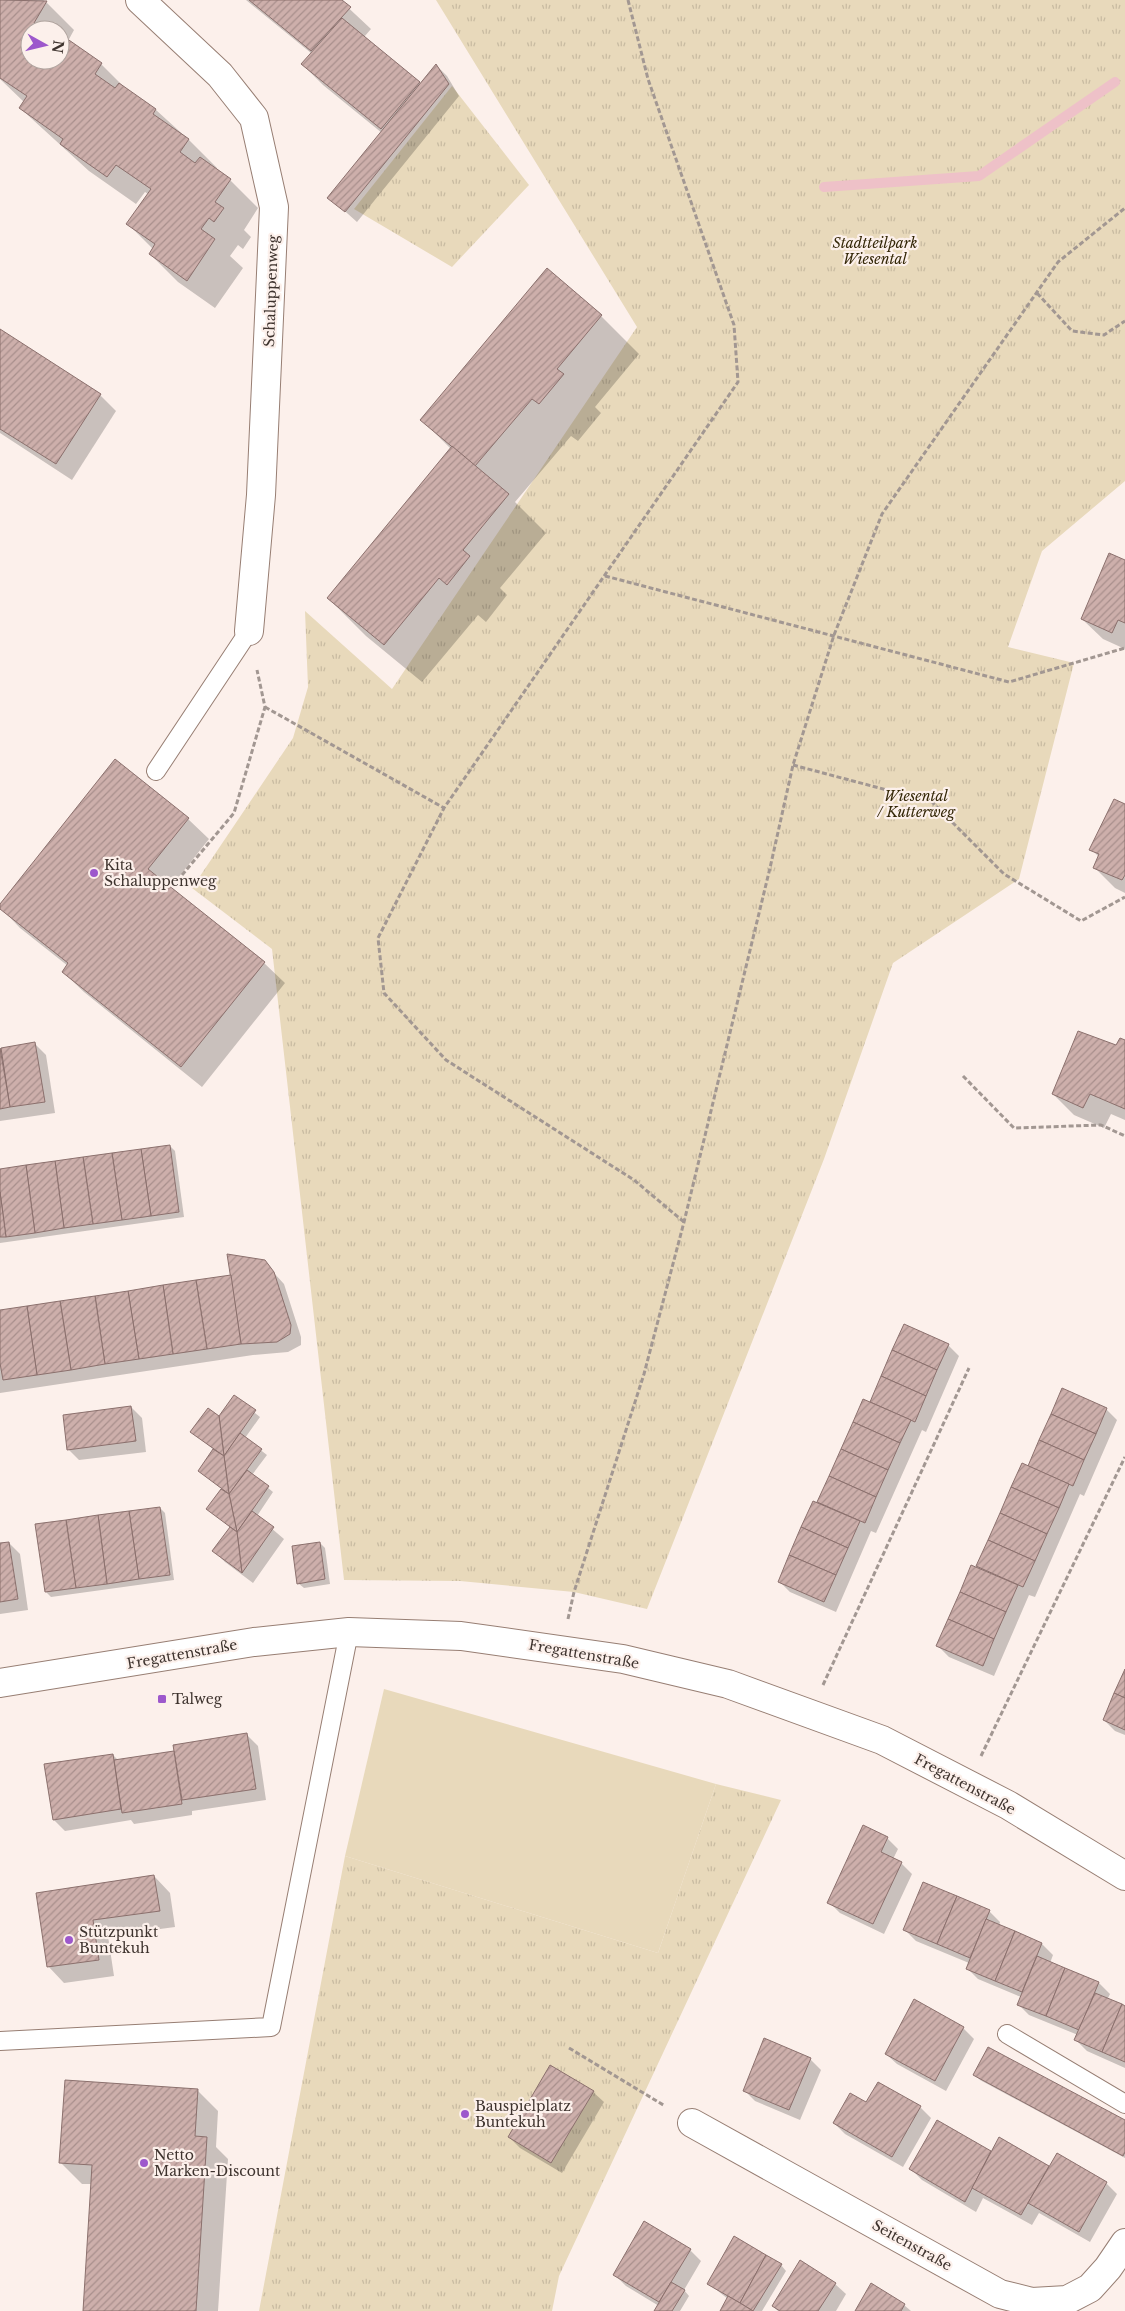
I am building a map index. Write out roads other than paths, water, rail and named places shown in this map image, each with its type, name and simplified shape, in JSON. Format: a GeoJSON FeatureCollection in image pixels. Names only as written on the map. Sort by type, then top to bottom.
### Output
{"type":"FeatureCollection","features":[{"type":"Feature","properties":{"kind":"street","name":"Schaluppenweg"},"geometry":{"type":"LineString","coordinates":[[140,0],[220,75],[254,118],[274,207],[261,495],[249,631]]}},
{"type":"Feature","properties":{"kind":"street","name":"Fregattenstraße"},"geometry":{"type":"LineString","coordinates":[[0,1683],[254,1642],[349,1632],[461,1636],[561,1648],[622,1659],[728,1684],[882,1740],[1008,1805],[1125,1876]]}},
{"type":"Feature","properties":{"kind":"street","name":"Seitenstraße"},"geometry":{"type":"LineString","coordinates":[[692,2123],[1000,2294],[1032,2302],[1066,2300],[1090,2288],[1108,2268],[1125,2243]]}},
{"type":"Feature","properties":{"kind":"lane"},"geometry":{"type":"LineString","coordinates":[[156,771],[249,631]]}},
{"type":"Feature","properties":{"kind":"lane"},"geometry":{"type":"LineString","coordinates":[[0,2040],[271,2027],[349,1632]]}},
{"type":"Feature","properties":{"kind":"lane"},"geometry":{"type":"LineString","coordinates":[[1007,2034],[1125,2104]]}},
{"type":"Feature","properties":{"kind":"waterway"},"geometry":{"type":"LineString","coordinates":[[824,187],[979,176],[1115,82]]}},
{"type":"Feature","properties":{"kind":"place","name":"Kita Schaluppenweg"},"geometry":{"type":"Point","coordinates":[94,873]}},
{"type":"Feature","properties":{"kind":"place","name":"Talweg"},"geometry":{"type":"Point","coordinates":[162,1699]}},
{"type":"Feature","properties":{"kind":"place","name":"Stützpunkt Buntekuh"},"geometry":{"type":"Point","coordinates":[69,1940]}},
{"type":"Feature","properties":{"kind":"place","name":"Bauspielplatz Buntekuh"},"geometry":{"type":"Point","coordinates":[465,2114]}},
{"type":"Feature","properties":{"kind":"place","name":"Netto Marken-Discount"},"geometry":{"type":"Point","coordinates":[144,2163]}},
{"type":"Feature","properties":{"kind":"park label","name":"Stadtteilpark Wiesental"},"geometry":{"type":"Point","coordinates":[875,252]}},
{"type":"Feature","properties":{"kind":"park label","name":"Wiesental / Kutterweg"},"geometry":{"type":"Point","coordinates":[916,804]}}]}
